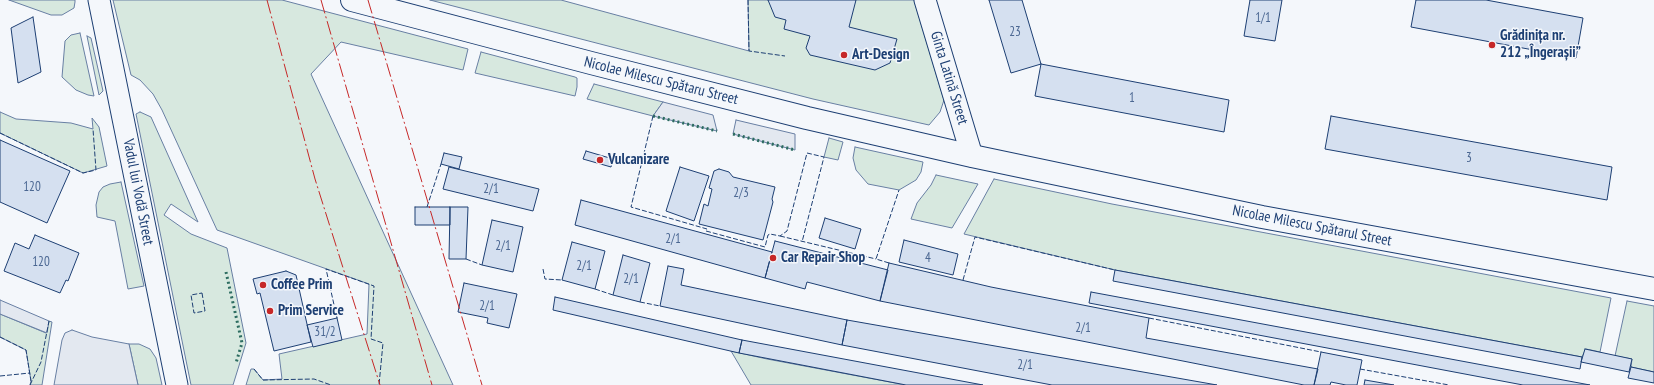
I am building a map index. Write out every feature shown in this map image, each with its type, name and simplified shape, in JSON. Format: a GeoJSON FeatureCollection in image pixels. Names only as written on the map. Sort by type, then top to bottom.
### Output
{"type":"FeatureCollection","features":[{"type":"Feature","properties":{"kind":"main road","name":"Vadul lui Vodă Street"},"geometry":{"type":"LineString","coordinates":[[99,0],[177,385]]}},
{"type":"Feature","properties":{"kind":"main road","name":"Nicolae Milescu Spătaru Street"},"geometry":{"type":"LineString","coordinates":[[352,0],[591,64],[807,118],[972,156]]}},
{"type":"Feature","properties":{"kind":"main road","name":"Ginta Latină Street"},"geometry":{"type":"LineString","coordinates":[[925,0],[972,156]]}},
{"type":"Feature","properties":{"kind":"main road","name":"Nicolae Milescu Spătarul Street"},"geometry":{"type":"LineString","coordinates":[[972,156],[1262,217],[1654,289]]}},
{"type":"Feature","properties":{"kind":"shaded area"},"geometry":{"type":"Polygon","coordinates":[[[9,0],[75,0],[75,2],[74,8],[62,15],[51,15],[9,0]]]}},
{"type":"Feature","properties":{"kind":"shaded area"},"geometry":{"type":"Polygon","coordinates":[[[113,0],[282,0],[468,49],[463,70],[341,42],[311,74],[453,385],[246,385],[251,369],[254,369],[263,380],[282,379],[279,354],[367,334],[369,284],[217,230],[162,110],[153,94],[140,80],[131,75],[113,0]]]}},
{"type":"Feature","properties":{"kind":"shaded area"},"geometry":{"type":"Polygon","coordinates":[[[430,0],[561,0],[749,51],[748,0],[914,0],[944,100],[940,112],[929,125],[813,99],[430,0]]]}},
{"type":"Feature","properties":{"kind":"shaded area"},"geometry":{"type":"Polygon","coordinates":[[[80,33],[94,96],[76,90],[62,77],[65,41],[71,35],[80,33]]]}},
{"type":"Feature","properties":{"kind":"shaded area"},"geometry":{"type":"Polygon","coordinates":[[[87,36],[91,38],[103,91],[99,95],[87,36]]]}},
{"type":"Feature","properties":{"kind":"shaded area"},"geometry":{"type":"Polygon","coordinates":[[[481,52],[575,77],[577,78],[577,87],[575,96],[475,73],[481,52]]]}},
{"type":"Feature","properties":{"kind":"shaded area"},"geometry":{"type":"Polygon","coordinates":[[[594,84],[663,102],[653,116],[587,99],[594,84]]]}},
{"type":"Feature","properties":{"kind":"shaded area"},"geometry":{"type":"Polygon","coordinates":[[[663,102],[713,115],[717,131],[653,116],[663,102]]]}},
{"type":"Feature","properties":{"kind":"shaded area"},"geometry":{"type":"Polygon","coordinates":[[[0,112],[16,119],[71,123],[93,129],[92,118],[99,127],[107,166],[83,173],[0,133],[0,112]]]}},
{"type":"Feature","properties":{"kind":"shaded area"},"geometry":{"type":"Polygon","coordinates":[[[140,112],[151,117],[198,222],[171,204],[164,215],[191,234],[227,248],[246,343],[233,385],[191,385],[136,114],[140,112]]]}},
{"type":"Feature","properties":{"kind":"shaded area"},"geometry":{"type":"Polygon","coordinates":[[[736,120],[795,134],[795,150],[733,134],[736,120]]]}},
{"type":"Feature","properties":{"kind":"shaded area"},"geometry":{"type":"Polygon","coordinates":[[[829,138],[843,142],[838,160],[824,157],[829,138]]]}},
{"type":"Feature","properties":{"kind":"shaded area"},"geometry":{"type":"Polygon","coordinates":[[[855,147],[923,162],[921,172],[916,180],[899,190],[868,184],[856,170],[853,158],[855,147]]]}},
{"type":"Feature","properties":{"kind":"shaded area"},"geometry":{"type":"Polygon","coordinates":[[[936,175],[978,184],[952,228],[911,219],[917,203],[931,185],[936,175]]]}},
{"type":"Feature","properties":{"kind":"shaded area"},"geometry":{"type":"Polygon","coordinates":[[[994,179],[1112,204],[1611,298],[1600,352],[1586,349],[1582,357],[1115,270],[964,234],[994,179]]]}},
{"type":"Feature","properties":{"kind":"shaded area"},"geometry":{"type":"Polygon","coordinates":[[[121,182],[144,286],[128,289],[115,221],[97,217],[96,205],[99,192],[103,187],[121,182]]]}},
{"type":"Feature","properties":{"kind":"shaded area"},"geometry":{"type":"Polygon","coordinates":[[[0,300],[49,321],[47,333],[0,314],[0,300]]]}},
{"type":"Feature","properties":{"kind":"shaded area"},"geometry":{"type":"Polygon","coordinates":[[[1627,301],[1654,306],[1654,372],[1631,367],[1632,359],[1615,356],[1627,301]]]}},
{"type":"Feature","properties":{"kind":"shaded area"},"geometry":{"type":"Polygon","coordinates":[[[0,314],[46,333],[49,321],[52,322],[42,385],[30,385],[31,381],[26,350],[0,337],[0,314]]]}},
{"type":"Feature","properties":{"kind":"shaded area"},"geometry":{"type":"Polygon","coordinates":[[[72,330],[92,337],[129,344],[138,385],[54,385],[62,340],[65,333],[72,330]]]}},
{"type":"Feature","properties":{"kind":"shaded area"},"geometry":{"type":"Polygon","coordinates":[[[129,344],[139,344],[150,349],[156,358],[162,385],[138,385],[129,344]]]}},
{"type":"Feature","properties":{"kind":"shaded area"},"geometry":{"type":"Polygon","coordinates":[[[731,351],[767,359],[906,385],[751,385],[731,351]]]}},
{"type":"Feature","properties":{"kind":"building"},"geometry":{"type":"Polygon","coordinates":[[[768,0],[856,0],[849,27],[897,39],[890,63],[875,70],[810,55],[806,48],[810,36],[784,29],[786,20],[775,17],[768,0]]]}},
{"type":"Feature","properties":{"kind":"building"},"geometry":{"type":"Polygon","coordinates":[[[989,0],[1022,0],[1041,64],[1011,73],[989,0]]]}},
{"type":"Feature","properties":{"kind":"building"},"geometry":{"type":"Polygon","coordinates":[[[1250,0],[1282,0],[1275,41],[1244,36],[1250,0]]]}},
{"type":"Feature","properties":{"kind":"building"},"geometry":{"type":"Polygon","coordinates":[[[1416,0],[1486,0],[1583,18],[1576,58],[1411,27],[1416,0]]]}},
{"type":"Feature","properties":{"kind":"building"},"geometry":{"type":"Polygon","coordinates":[[[33,17],[41,72],[18,83],[11,28],[33,17]]]}},
{"type":"Feature","properties":{"kind":"building"},"geometry":{"type":"Polygon","coordinates":[[[1041,64],[1229,100],[1224,132],[1035,96],[1041,64]]]}},
{"type":"Feature","properties":{"kind":"building"},"geometry":{"type":"Polygon","coordinates":[[[1331,116],[1612,167],[1607,200],[1325,149],[1331,116]]]}},
{"type":"Feature","properties":{"kind":"building"},"geometry":{"type":"Polygon","coordinates":[[[0,140],[70,171],[47,223],[0,202],[0,140]]]}},
{"type":"Feature","properties":{"kind":"building"},"geometry":{"type":"Polygon","coordinates":[[[586,151],[613,159],[611,167],[583,159],[586,151]]]}},
{"type":"Feature","properties":{"kind":"building"},"geometry":{"type":"Polygon","coordinates":[[[444,153],[462,157],[459,169],[441,164],[444,153]]]}},
{"type":"Feature","properties":{"kind":"building"},"geometry":{"type":"Polygon","coordinates":[[[449,167],[539,189],[533,211],[443,189],[449,167]]]}},
{"type":"Feature","properties":{"kind":"building"},"geometry":{"type":"Polygon","coordinates":[[[680,167],[709,176],[694,221],[666,211],[680,167]]]}},
{"type":"Feature","properties":{"kind":"building"},"geometry":{"type":"Polygon","coordinates":[[[719,169],[729,172],[733,177],[775,187],[772,199],[773,202],[763,240],[699,224],[704,204],[708,206],[712,189],[709,188],[714,171],[719,169]]]}},
{"type":"Feature","properties":{"kind":"building"},"geometry":{"type":"Polygon","coordinates":[[[581,200],[772,252],[765,278],[575,225],[581,200]]]}},
{"type":"Feature","properties":{"kind":"building"},"geometry":{"type":"Polygon","coordinates":[[[415,207],[450,207],[450,225],[415,225],[415,207]]]}},
{"type":"Feature","properties":{"kind":"building"},"geometry":{"type":"Polygon","coordinates":[[[450,207],[468,207],[466,259],[449,259],[450,207]]]}},
{"type":"Feature","properties":{"kind":"building"},"geometry":{"type":"Polygon","coordinates":[[[825,218],[861,229],[855,249],[819,238],[825,218]]]}},
{"type":"Feature","properties":{"kind":"building"},"geometry":{"type":"Polygon","coordinates":[[[492,220],[523,227],[513,272],[482,265],[492,220]]]}},
{"type":"Feature","properties":{"kind":"building"},"geometry":{"type":"Polygon","coordinates":[[[35,235],[79,253],[68,281],[66,280],[60,293],[4,271],[15,243],[29,249],[35,235]]]}},
{"type":"Feature","properties":{"kind":"building"},"geometry":{"type":"Polygon","coordinates":[[[904,240],[958,254],[953,275],[899,262],[904,240]]]}},
{"type":"Feature","properties":{"kind":"building"},"geometry":{"type":"Polygon","coordinates":[[[775,241],[888,270],[880,301],[807,282],[805,289],[765,278],[775,241]]]}},
{"type":"Feature","properties":{"kind":"building"},"geometry":{"type":"Polygon","coordinates":[[[572,242],[605,251],[595,289],[562,280],[572,242]]]}},
{"type":"Feature","properties":{"kind":"building"},"geometry":{"type":"Polygon","coordinates":[[[623,255],[650,263],[640,302],[613,295],[623,255]]]}},
{"type":"Feature","properties":{"kind":"building"},"geometry":{"type":"Polygon","coordinates":[[[889,263],[991,287],[1149,318],[1146,338],[1318,369],[1314,385],[1304,385],[880,301],[889,263]]]}},
{"type":"Feature","properties":{"kind":"building"},"geometry":{"type":"Polygon","coordinates":[[[668,266],[684,269],[681,285],[847,320],[842,345],[660,306],[668,266]]]}},
{"type":"Feature","properties":{"kind":"building"},"geometry":{"type":"Polygon","coordinates":[[[1115,270],[1582,357],[1580,369],[1113,281],[1115,270]]]}},
{"type":"Feature","properties":{"kind":"building"},"geometry":{"type":"Polygon","coordinates":[[[286,271],[296,275],[311,342],[274,351],[260,293],[257,294],[253,279],[286,271]]]}},
{"type":"Feature","properties":{"kind":"building"},"geometry":{"type":"Polygon","coordinates":[[[464,283],[517,294],[509,328],[487,323],[488,318],[458,312],[464,283]]]}},
{"type":"Feature","properties":{"kind":"building"},"geometry":{"type":"Polygon","coordinates":[[[1091,292],[1590,385],[1523,385],[1089,303],[1091,292]]]}},
{"type":"Feature","properties":{"kind":"building"},"geometry":{"type":"Polygon","coordinates":[[[555,297],[742,340],[739,353],[553,310],[555,297]]]}},
{"type":"Feature","properties":{"kind":"building"},"geometry":{"type":"Polygon","coordinates":[[[337,318],[342,340],[313,347],[307,325],[337,318]]]}},
{"type":"Feature","properties":{"kind":"building"},"geometry":{"type":"Polygon","coordinates":[[[847,320],[1217,385],[1052,385],[842,345],[847,320]]]}},
{"type":"Feature","properties":{"kind":"building"},"geometry":{"type":"Polygon","coordinates":[[[742,340],[983,385],[906,385],[739,353],[742,340]]]}},
{"type":"Feature","properties":{"kind":"building"},"geometry":{"type":"Polygon","coordinates":[[[1585,349],[1632,359],[1629,372],[1581,362],[1585,349]]]}},
{"type":"Feature","properties":{"kind":"building"},"geometry":{"type":"Polygon","coordinates":[[[1321,352],[1362,360],[1357,385],[1346,385],[1331,382],[1330,385],[1314,385],[1321,352]]]}},
{"type":"Feature","properties":{"kind":"building"},"geometry":{"type":"Polygon","coordinates":[[[1631,367],[1654,372],[1654,383],[1628,378],[1631,367]]]}},
{"type":"Feature","properties":{"kind":"building"},"geometry":{"type":"Polygon","coordinates":[[[1365,380],[1394,385],[1364,385],[1365,380]]]}},
{"type":"Feature","properties":{"kind":"hedge"},"geometry":{"type":"LineString","coordinates":[[653,116],[717,131]]}},
{"type":"Feature","properties":{"kind":"hedge"},"geometry":{"type":"LineString","coordinates":[[733,134],[795,150]]}},
{"type":"Feature","properties":{"kind":"hedge"},"geometry":{"type":"LineString","coordinates":[[226,272],[242,343],[236,363]]}},
{"type":"Feature","properties":{"kind":"fence"},"geometry":{"type":"LineString","coordinates":[[748,0],[749,51],[785,56]]}},
{"type":"Feature","properties":{"kind":"fence"},"geometry":{"type":"LineString","coordinates":[[653,116],[631,207],[707,229],[706,231],[765,247],[768,235],[780,236],[787,231],[807,153],[824,157],[802,242]]}},
{"type":"Feature","properties":{"kind":"fence"},"geometry":{"type":"LineString","coordinates":[[0,133],[83,173],[96,170],[93,129]]}},
{"type":"Feature","properties":{"kind":"fence"},"geometry":{"type":"LineString","coordinates":[[427,207],[441,164]]}},
{"type":"Feature","properties":{"kind":"fence"},"geometry":{"type":"LineString","coordinates":[[889,263],[876,259],[899,190]]}},
{"type":"Feature","properties":{"kind":"fence"},"geometry":{"type":"LineString","coordinates":[[780,236],[876,259]]}},
{"type":"Feature","properties":{"kind":"fence"},"geometry":{"type":"LineString","coordinates":[[963,280],[975,237],[1115,270]]}},
{"type":"Feature","properties":{"kind":"fence"},"geometry":{"type":"LineString","coordinates":[[466,259],[482,265]]}},
{"type":"Feature","properties":{"kind":"fence"},"geometry":{"type":"LineString","coordinates":[[337,318],[326,269],[374,286],[371,339],[383,343],[379,385]]}},
{"type":"Feature","properties":{"kind":"fence"},"geometry":{"type":"LineString","coordinates":[[543,269],[545,279],[562,280]]}},
{"type":"Feature","properties":{"kind":"fence"},"geometry":{"type":"LineString","coordinates":[[595,289],[613,295]]}},
{"type":"Feature","properties":{"kind":"fence"},"geometry":{"type":"LineString","coordinates":[[202,293],[205,311],[194,313],[191,295],[202,293]]}},
{"type":"Feature","properties":{"kind":"fence"},"geometry":{"type":"LineString","coordinates":[[640,302],[660,306]]}},
{"type":"Feature","properties":{"kind":"fence"},"geometry":{"type":"LineString","coordinates":[[1149,318],[1321,352]]}},
{"type":"Feature","properties":{"kind":"fence"},"geometry":{"type":"LineString","coordinates":[[30,385],[41,362],[49,321]]}},
{"type":"Feature","properties":{"kind":"fence"},"geometry":{"type":"LineString","coordinates":[[0,337],[26,350],[31,381]]}},
{"type":"Feature","properties":{"kind":"fence"},"geometry":{"type":"LineString","coordinates":[[254,369],[263,380],[314,379],[331,385]]}},
{"type":"Feature","properties":{"kind":"fence"},"geometry":{"type":"LineString","coordinates":[[1360,369],[1449,385]]}},
{"type":"Feature","properties":{"kind":"fence"},"geometry":{"type":"LineString","coordinates":[[0,376],[30,373]]}},
{"type":"Feature","properties":{"kind":"power"},"geometry":{"type":"LineString","coordinates":[[267,0],[315,179],[380,385]]}},
{"type":"Feature","properties":{"kind":"power"},"geometry":{"type":"LineString","coordinates":[[321,0],[432,385]]}},
{"type":"Feature","properties":{"kind":"power"},"geometry":{"type":"LineString","coordinates":[[368,0],[482,385]]}},
{"type":"Feature","properties":{"kind":"place","name":"Grădinița nr. 212 „Îngerașii”"},"geometry":{"type":"Point","coordinates":[1492,45]}},
{"type":"Feature","properties":{"kind":"place","name":"Art-Design"},"geometry":{"type":"Point","coordinates":[844,55]}},
{"type":"Feature","properties":{"kind":"place","name":"Vulcanizare"},"geometry":{"type":"Point","coordinates":[600,160]}},
{"type":"Feature","properties":{"kind":"place","name":"Car Repair Shop"},"geometry":{"type":"Point","coordinates":[773,258]}},
{"type":"Feature","properties":{"kind":"place","name":"Coffee Prim"},"geometry":{"type":"Point","coordinates":[263,285]}},
{"type":"Feature","properties":{"kind":"place","name":"Prim Service"},"geometry":{"type":"Point","coordinates":[270,311]}}]}
